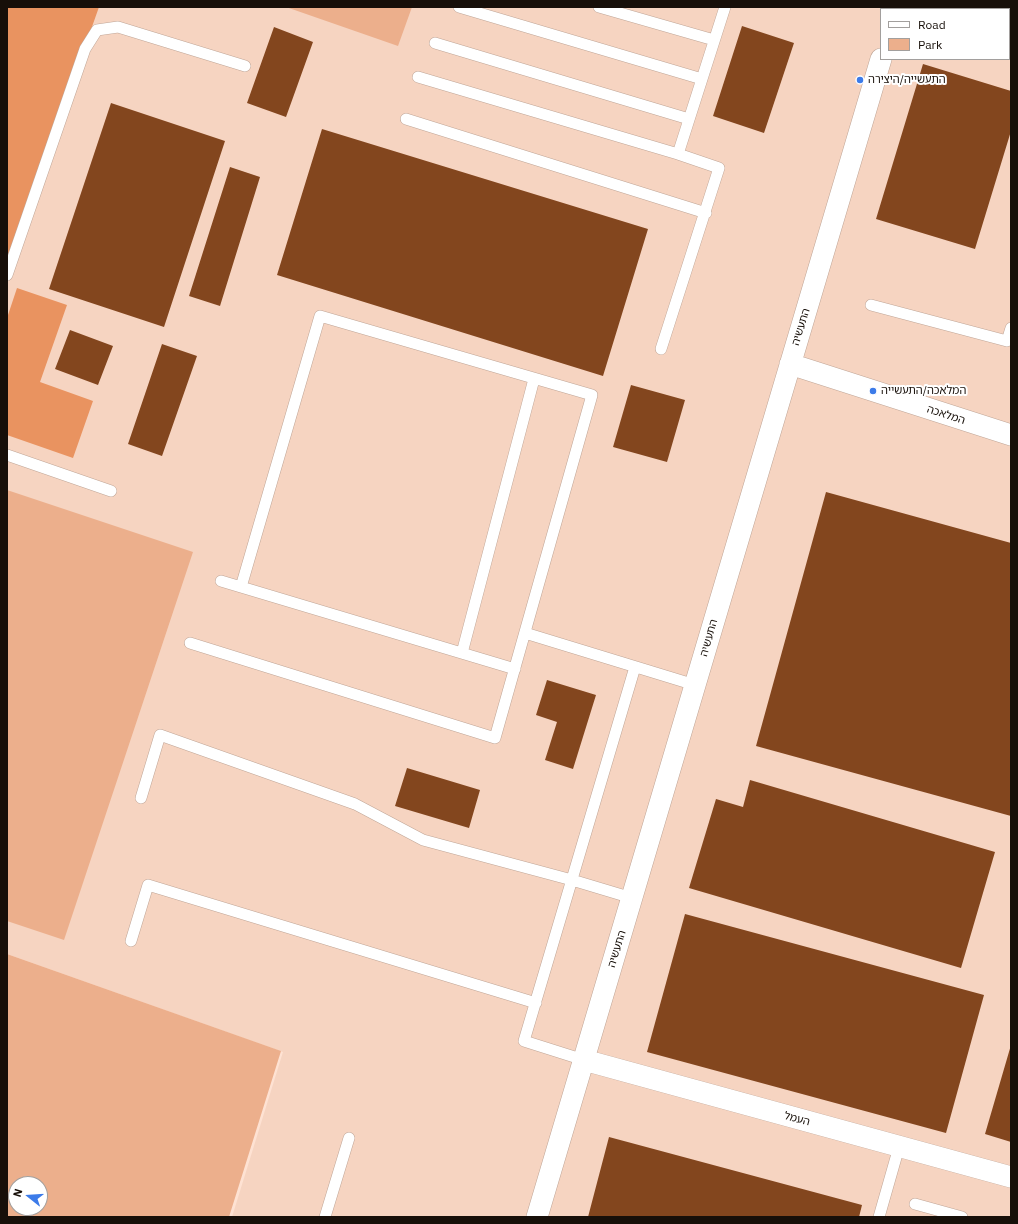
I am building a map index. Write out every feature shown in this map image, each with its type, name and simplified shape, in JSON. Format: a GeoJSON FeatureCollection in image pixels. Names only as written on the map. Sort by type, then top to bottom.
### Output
{"type":"FeatureCollection","features":[{"type":"Feature","properties":{"kind":"street","name":"התעשיה"},"geometry":{"type":"LineString","coordinates":[[538,1217],[881,60]]}},
{"type":"Feature","properties":{"kind":"street","name":"המלאכה"},"geometry":{"type":"LineString","coordinates":[[790,364],[1011,435]]}},
{"type":"Feature","properties":{"kind":"street","name":"העמל"},"geometry":{"type":"LineString","coordinates":[[584,1060],[1011,1177]]}},
{"type":"Feature","properties":{"kind":"lane"},"geometry":{"type":"LineString","coordinates":[[459,7],[702,79]]}},
{"type":"Feature","properties":{"kind":"lane"},"geometry":{"type":"LineString","coordinates":[[599,7],[714,40]]}},
{"type":"Feature","properties":{"kind":"lane"},"geometry":{"type":"LineString","coordinates":[[678,154],[725,7]]}},
{"type":"Feature","properties":{"kind":"lane"},"geometry":{"type":"LineString","coordinates":[[7,275],[85,49],[97,30],[118,27],[245,66]]}},
{"type":"Feature","properties":{"kind":"lane"},"geometry":{"type":"LineString","coordinates":[[435,43],[689,119]]}},
{"type":"Feature","properties":{"kind":"lane"},"geometry":{"type":"LineString","coordinates":[[418,77],[678,154],[719,168],[661,349]]}},
{"type":"Feature","properties":{"kind":"lane"},"geometry":{"type":"LineString","coordinates":[[406,119],[706,212]]}},
{"type":"Feature","properties":{"kind":"lane"},"geometry":{"type":"LineString","coordinates":[[871,305],[1007,341],[1011,328]]}},
{"type":"Feature","properties":{"kind":"lane"},"geometry":{"type":"LineString","coordinates":[[190,643],[495,738],[592,395],[320,316],[241,587]]}},
{"type":"Feature","properties":{"kind":"lane"},"geometry":{"type":"LineString","coordinates":[[462,653],[534,379]]}},
{"type":"Feature","properties":{"kind":"lane"},"geometry":{"type":"LineString","coordinates":[[7,455],[111,491]]}},
{"type":"Feature","properties":{"kind":"lane"},"geometry":{"type":"LineString","coordinates":[[221,581],[514,669]]}},
{"type":"Feature","properties":{"kind":"lane"},"geometry":{"type":"LineString","coordinates":[[525,633],[695,685]]}},
{"type":"Feature","properties":{"kind":"lane"},"geometry":{"type":"LineString","coordinates":[[584,1060],[524,1042],[635,667]]}},
{"type":"Feature","properties":{"kind":"lane"},"geometry":{"type":"LineString","coordinates":[[141,798],[160,735],[355,804],[423,840],[572,880],[632,898]]}},
{"type":"Feature","properties":{"kind":"lane"},"geometry":{"type":"LineString","coordinates":[[131,941],[148,885],[536,1003]]}},
{"type":"Feature","properties":{"kind":"lane"},"geometry":{"type":"LineString","coordinates":[[325,1217],[349,1138]]}},
{"type":"Feature","properties":{"kind":"lane"},"geometry":{"type":"LineString","coordinates":[[879,1217],[898,1147]]}},
{"type":"Feature","properties":{"kind":"lane"},"geometry":{"type":"LineString","coordinates":[[914,1204],[962,1217]]}},
{"type":"Feature","properties":{"kind":"shaded area"},"geometry":{"type":"Polygon","coordinates":[[[7,7],[1011,7],[1011,1217],[232,1217],[283,1052],[7,954],[7,7]]]}},
{"type":"Feature","properties":{"kind":"shaded area"},"geometry":{"type":"Polygon","coordinates":[[[7,7],[99,7],[7,267],[7,7]]]}},
{"type":"Feature","properties":{"kind":"shaded area"},"geometry":{"type":"Polygon","coordinates":[[[17,288],[67,305],[40,382],[93,401],[73,458],[7,435],[7,318],[17,288]]]}},
{"type":"Feature","properties":{"kind":"green space"},"geometry":{"type":"Polygon","coordinates":[[[286,7],[412,7],[398,46],[286,7]]]}},
{"type":"Feature","properties":{"kind":"green space"},"geometry":{"type":"Polygon","coordinates":[[[7,490],[193,552],[64,940],[7,921],[7,490]]]}},
{"type":"Feature","properties":{"kind":"green space"},"geometry":{"type":"Polygon","coordinates":[[[7,954],[281,1051],[229,1217],[7,1217],[7,954]]]}},
{"type":"Feature","properties":{"kind":"building"},"geometry":{"type":"Polygon","coordinates":[[[742,26],[794,43],[764,133],[713,116],[742,26]]]}},
{"type":"Feature","properties":{"kind":"building"},"geometry":{"type":"Polygon","coordinates":[[[274,27],[313,42],[286,117],[247,103],[274,27]]]}},
{"type":"Feature","properties":{"kind":"building"},"geometry":{"type":"Polygon","coordinates":[[[923,64],[1011,91],[1011,131],[975,249],[876,219],[923,64]]]}},
{"type":"Feature","properties":{"kind":"building"},"geometry":{"type":"Polygon","coordinates":[[[111,103],[225,141],[164,327],[49,289],[111,103]]]}},
{"type":"Feature","properties":{"kind":"building"},"geometry":{"type":"Polygon","coordinates":[[[322,129],[648,229],[603,376],[277,275],[322,129]]]}},
{"type":"Feature","properties":{"kind":"building"},"geometry":{"type":"Polygon","coordinates":[[[230,167],[260,177],[220,306],[189,296],[230,167]]]}},
{"type":"Feature","properties":{"kind":"building"},"geometry":{"type":"Polygon","coordinates":[[[70,330],[113,346],[98,385],[55,369],[70,330]]]}},
{"type":"Feature","properties":{"kind":"building"},"geometry":{"type":"Polygon","coordinates":[[[162,344],[197,356],[162,456],[128,444],[162,344]]]}},
{"type":"Feature","properties":{"kind":"building"},"geometry":{"type":"Polygon","coordinates":[[[631,385],[685,400],[667,462],[613,447],[631,385]]]}},
{"type":"Feature","properties":{"kind":"building"},"geometry":{"type":"Polygon","coordinates":[[[826,492],[1011,543],[1011,816],[756,746],[826,492]]]}},
{"type":"Feature","properties":{"kind":"building"},"geometry":{"type":"Polygon","coordinates":[[[547,680],[596,695],[573,769],[545,760],[557,722],[536,715],[547,680]]]}},
{"type":"Feature","properties":{"kind":"building"},"geometry":{"type":"Polygon","coordinates":[[[407,768],[480,790],[469,828],[395,806],[407,768]]]}},
{"type":"Feature","properties":{"kind":"building"},"geometry":{"type":"Polygon","coordinates":[[[750,780],[995,852],[961,968],[689,888],[716,799],[743,807],[750,780]]]}},
{"type":"Feature","properties":{"kind":"building"},"geometry":{"type":"Polygon","coordinates":[[[685,914],[984,995],[946,1133],[647,1052],[685,914]]]}},
{"type":"Feature","properties":{"kind":"building"},"geometry":{"type":"Polygon","coordinates":[[[1011,1045],[1011,1142],[985,1134],[1011,1045]]]}},
{"type":"Feature","properties":{"kind":"building"},"geometry":{"type":"Polygon","coordinates":[[[609,1137],[862,1205],[859,1217],[588,1217],[609,1137]]]}},
{"type":"Feature","properties":{"kind":"place","name":"התעשייה/היצירה"},"geometry":{"type":"Point","coordinates":[860,80]}},
{"type":"Feature","properties":{"kind":"place","name":"המלאכה/התעשייה"},"geometry":{"type":"Point","coordinates":[873,391]}}]}
